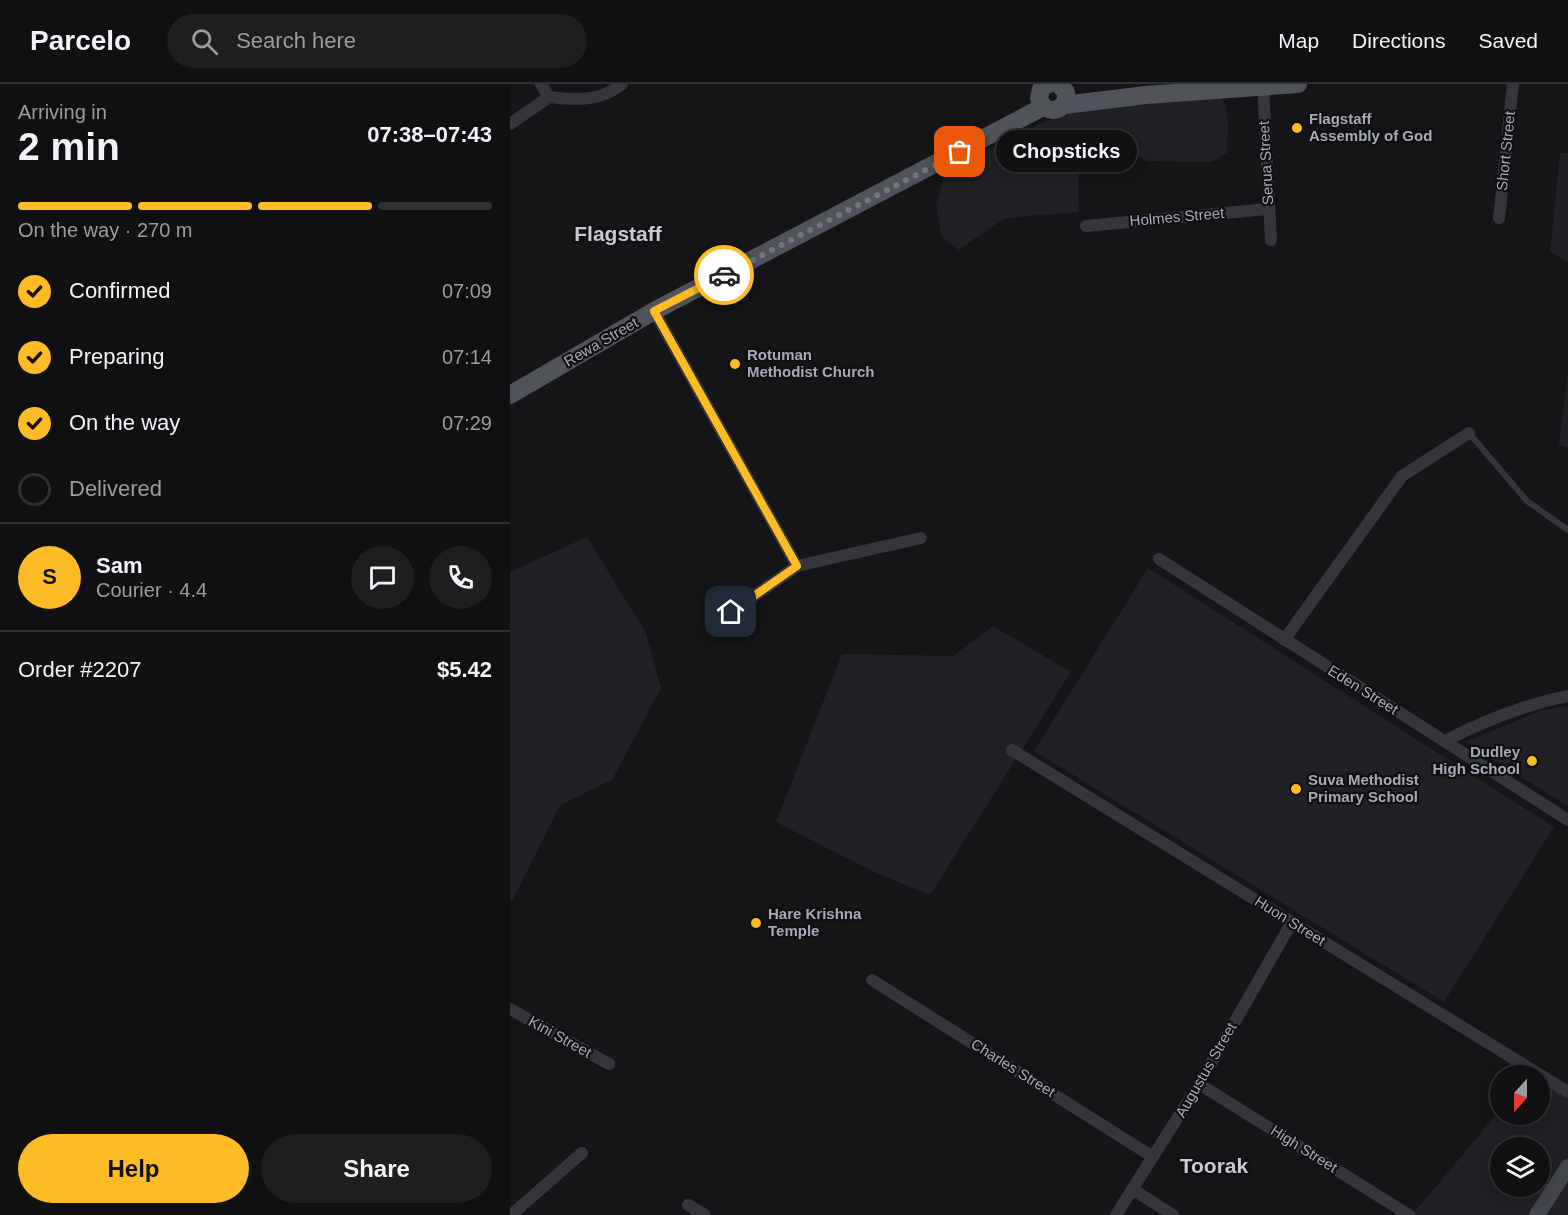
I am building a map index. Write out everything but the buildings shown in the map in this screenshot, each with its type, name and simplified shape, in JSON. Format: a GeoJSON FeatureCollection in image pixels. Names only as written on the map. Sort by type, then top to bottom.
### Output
{"type":"FeatureCollection","features":[{"type":"Feature","properties":{"kind":"main road"},"geometry":{"type":"LineString","coordinates":[[1054,89],[1173,84]]}},
{"type":"Feature","properties":{"kind":"main road"},"geometry":{"type":"LineString","coordinates":[[1054,89],[1146,94],[1298,84]]}},
{"type":"Feature","properties":{"kind":"main road","name":"Rewa Street"},"geometry":{"type":"LineString","coordinates":[[510,395],[654,311],[1043,107],[1052,111],[1054,89]]}},
{"type":"Feature","properties":{"kind":"main road"},"geometry":{"type":"LineString","coordinates":[[1537,1215],[1568,1167]]}},
{"type":"Feature","properties":{"kind":"street"},"geometry":{"type":"LineString","coordinates":[[541,84],[549,97]]}},
{"type":"Feature","properties":{"kind":"street"},"geometry":{"type":"LineString","coordinates":[[510,124],[549,97],[577,100],[596,97],[622,84]]}},
{"type":"Feature","properties":{"kind":"street","name":"Short Street"},"geometry":{"type":"LineString","coordinates":[[1499,218],[1514,84]]}},
{"type":"Feature","properties":{"kind":"street","name":"Serua Street"},"geometry":{"type":"LineString","coordinates":[[1263,87],[1271,240]]}},
{"type":"Feature","properties":{"kind":"street","name":"Holmes Street"},"geometry":{"type":"LineString","coordinates":[[1086,226],[1268,209]]}},
{"type":"Feature","properties":{"kind":"street"},"geometry":{"type":"LineString","coordinates":[[654,311],[797,566]]}},
{"type":"Feature","properties":{"kind":"street"},"geometry":{"type":"LineString","coordinates":[[1284,640],[1402,476],[1469,433]]}},
{"type":"Feature","properties":{"kind":"street"},"geometry":{"type":"LineString","coordinates":[[731,612],[797,566],[921,538]]}},
{"type":"Feature","properties":{"kind":"street","name":"Eden Street"},"geometry":{"type":"LineString","coordinates":[[1159,559],[1568,820]]}},
{"type":"Feature","properties":{"kind":"street"},"geometry":{"type":"LineString","coordinates":[[1444,741],[1485,720],[1540,702],[1568,696]]}},
{"type":"Feature","properties":{"kind":"street","name":"Huon Street"},"geometry":{"type":"LineString","coordinates":[[1012,750],[1568,1092]]}},
{"type":"Feature","properties":{"kind":"street","name":"Augustus Street"},"geometry":{"type":"LineString","coordinates":[[1116,1215],[1199,1084],[1292,922]]}},
{"type":"Feature","properties":{"kind":"street","name":"Charles Street"},"geometry":{"type":"LineString","coordinates":[[872,980],[1153,1157]]}},
{"type":"Feature","properties":{"kind":"street","name":"Kini Street"},"geometry":{"type":"LineString","coordinates":[[510,1009],[609,1064]]}},
{"type":"Feature","properties":{"kind":"street","name":"High Street"},"geometry":{"type":"LineString","coordinates":[[1199,1084],[1409,1215]]}},
{"type":"Feature","properties":{"kind":"street"},"geometry":{"type":"LineString","coordinates":[[512,1215],[582,1153]]}},
{"type":"Feature","properties":{"kind":"street"},"geometry":{"type":"LineString","coordinates":[[1132,1189],[1173,1215]]}},
{"type":"Feature","properties":{"kind":"street"},"geometry":{"type":"LineString","coordinates":[[688,1205],[705,1215]]}},
{"type":"Feature","properties":{"kind":"lane"},"geometry":{"type":"LineString","coordinates":[[1469,433],[1527,501],[1568,530]]}},
{"type":"Feature","properties":{"kind":"shaded area"},"geometry":{"type":"Polygon","coordinates":[[[1219,93],[1226,107],[1227,153],[1212,162],[1147,161],[1132,151],[1078,155],[1079,212],[1005,218],[958,250],[942,237],[936,206],[945,170],[1063,113],[1219,93]]]}},
{"type":"Feature","properties":{"kind":"shaded area"},"geometry":{"type":"Polygon","coordinates":[[[1560,153],[1568,153],[1568,262],[1550,252],[1560,153]]]}},
{"type":"Feature","properties":{"kind":"shaded area"},"geometry":{"type":"Polygon","coordinates":[[[1568,371],[1568,448],[1559,445],[1568,371]]]}},
{"type":"Feature","properties":{"kind":"shaded area"},"geometry":{"type":"Polygon","coordinates":[[[587,537],[646,633],[661,688],[612,780],[560,805],[512,901],[510,899],[510,572],[587,537]]]}},
{"type":"Feature","properties":{"kind":"shaded area","name":"Suva Methodist Primary School"},"geometry":{"type":"Polygon","coordinates":[[[1148,568],[1554,827],[1444,1002],[1034,751],[1148,568]]]}},
{"type":"Feature","properties":{"kind":"shaded area"},"geometry":{"type":"Polygon","coordinates":[[[993,626],[1071,672],[930,895],[876,873],[776,822],[842,654],[953,656],[993,626]]]}},
{"type":"Feature","properties":{"kind":"shaded area","name":"Dudley High School"},"geometry":{"type":"Polygon","coordinates":[[[1568,706],[1568,806],[1465,742],[1542,710],[1568,706]]]}},
{"type":"Feature","properties":{"kind":"shaded area"},"geometry":{"type":"Polygon","coordinates":[[[1550,1083],[1568,1095],[1568,1161],[1550,1189],[1550,1137],[1490,1137],[1490,1197],[1545,1197],[1533,1215],[1412,1215],[1490,1122],[1490,1125],[1550,1125],[1550,1083]]]}},
{"type":"Feature","properties":{"kind":"shaded area"},"geometry":{"type":"Polygon","coordinates":[[[1568,1183],[1568,1215],[1547,1215],[1568,1183]]]}},
{"type":"Feature","properties":{"kind":"way so far"},"geometry":{"type":"LineString","coordinates":[[724,275],[960,152]]}},
{"type":"Feature","properties":{"kind":"place","name":"Flagstaff Assembly of God"},"geometry":{"type":"Point","coordinates":[1297,128]}},
{"type":"Feature","properties":{"kind":"place","name":"Chopsticks"},"geometry":{"type":"Point","coordinates":[960,152]}},
{"type":"Feature","properties":{"kind":"place","name":"Rotuman Methodist Church"},"geometry":{"type":"Point","coordinates":[735,364]}},
{"type":"Feature","properties":{"kind":"place","name":"Dudley High School"},"geometry":{"type":"Point","coordinates":[1532,761]}},
{"type":"Feature","properties":{"kind":"place","name":"Suva Methodist Primary School"},"geometry":{"type":"Point","coordinates":[1296,789]}},
{"type":"Feature","properties":{"kind":"place","name":"Hare Krishna Temple"},"geometry":{"type":"Point","coordinates":[756,923]}},
{"type":"Feature","properties":{"kind":"district","name":"Flagstaff"},"geometry":{"type":"Point","coordinates":[618,234]}},
{"type":"Feature","properties":{"kind":"district","name":"Toorak"},"geometry":{"type":"Point","coordinates":[1214,1166]}},
{"type":"Feature","properties":{"kind":"route"},"geometry":{"type":"LineString","coordinates":[[724,275],[654,311],[797,566],[731,612]]}}]}
